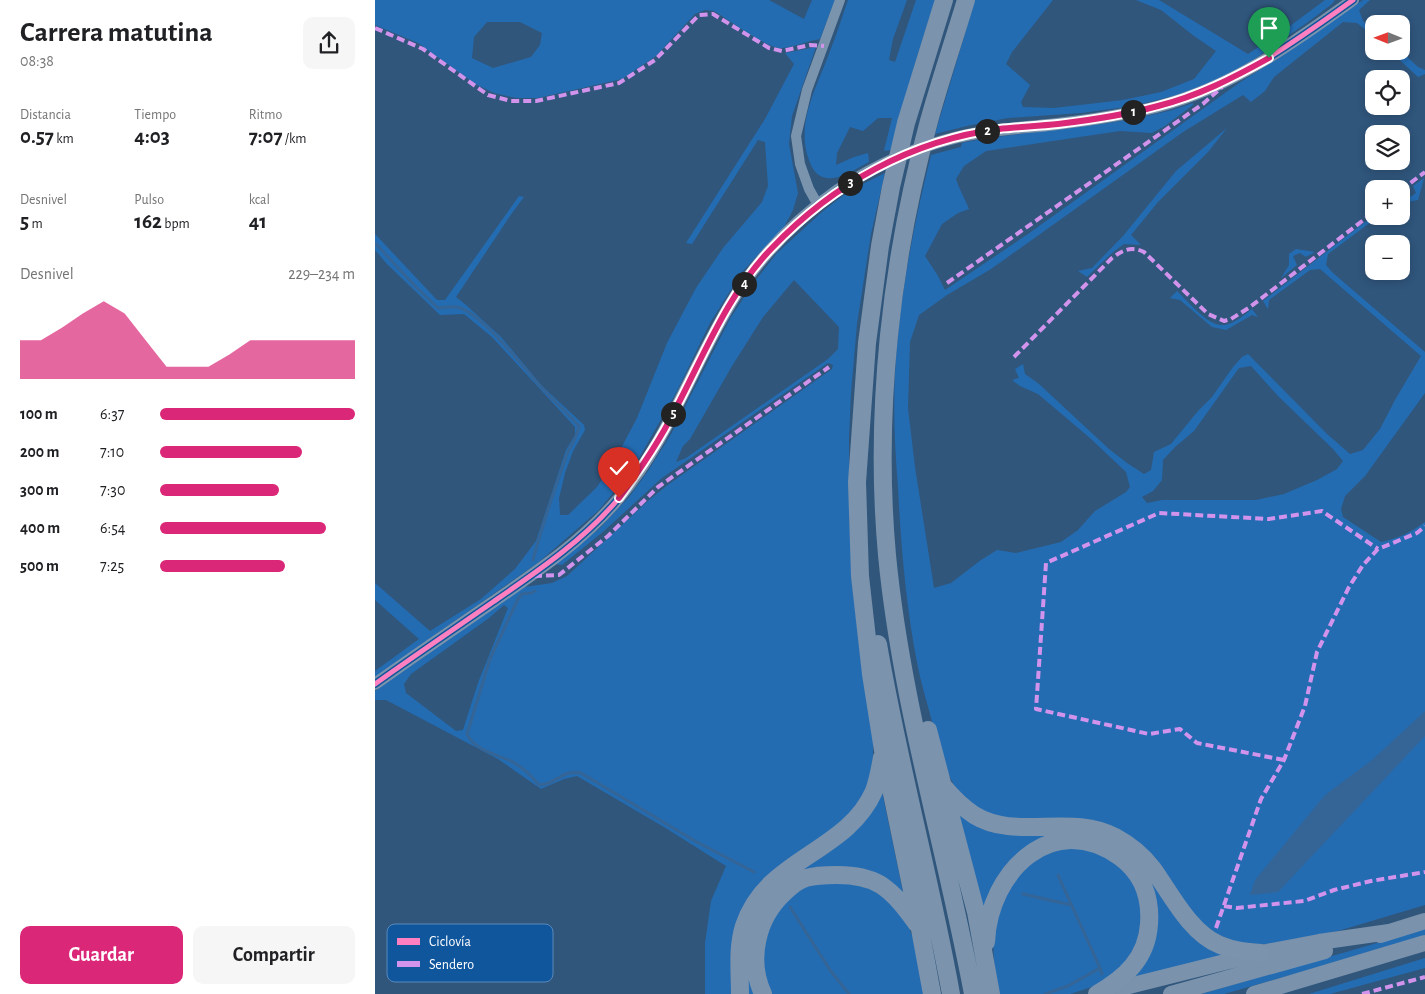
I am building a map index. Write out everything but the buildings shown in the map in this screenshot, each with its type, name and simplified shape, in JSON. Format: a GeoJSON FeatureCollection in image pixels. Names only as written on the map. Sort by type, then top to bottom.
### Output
{"type":"FeatureCollection","features":[{"type":"Feature","properties":{"kind":"highway"},"geometry":{"type":"LineString","coordinates":[[932,994],[883,750],[871,674],[860,576],[857,482],[867,343],[873,290],[891,187],[906,123],[944,0]]}},
{"type":"Feature","properties":{"kind":"highway"},"geometry":{"type":"LineString","coordinates":[[966,0],[929,122],[904,229],[889,331],[885,386],[883,465],[887,552],[891,587],[912,709],[957,912],[973,994]]}},
{"type":"Feature","properties":{"kind":"highway"},"geometry":{"type":"LineString","coordinates":[[863,410],[864,521],[877,638],[885,684],[930,888],[951,994]]}},
{"type":"Feature","properties":{"kind":"highway"},"geometry":{"type":"LineString","coordinates":[[891,587],[974,905],[991,993]]}},
{"type":"Feature","properties":{"kind":"highway"},"geometry":{"type":"LineString","coordinates":[[740,994],[740,940],[744,925],[758,897],[779,876],[840,834],[855,819],[873,792],[879,776],[883,750]]}},
{"type":"Feature","properties":{"kind":"highway"},"geometry":{"type":"LineString","coordinates":[[942,785],[954,799],[974,815],[989,822],[1007,826],[1084,827],[1113,836],[1138,852],[1152,868],[1191,922],[1204,936],[1218,945],[1238,951],[1261,953]]}},
{"type":"Feature","properties":{"kind":"highway"},"geometry":{"type":"LineString","coordinates":[[985,958],[986,937],[994,902],[1009,874],[1018,863],[1029,854],[1046,845],[1062,841],[1076,840],[1096,844],[1110,850],[1136,871],[1148,899],[1150,913],[1148,934],[1143,950],[1132,967],[1124,976],[1097,994]]}},
{"type":"Feature","properties":{"kind":"highway"},"geometry":{"type":"LineString","coordinates":[[763,994],[757,970],[756,956],[759,932],[764,919],[776,901],[791,886],[807,878],[826,875],[847,875],[865,878],[880,885],[892,894],[920,929]]}},
{"type":"Feature","properties":{"kind":"highway"},"geometry":{"type":"LineString","coordinates":[[1171,994],[1425,921]]}},
{"type":"Feature","properties":{"kind":"highway"},"geometry":{"type":"LineString","coordinates":[[1097,994],[1261,953],[1389,932]]}},
{"type":"Feature","properties":{"kind":"highway"},"geometry":{"type":"LineString","coordinates":[[1254,994],[1425,943]]}},
{"type":"Feature","properties":{"kind":"highway"},"geometry":{"type":"LineString","coordinates":[[1284,994],[1309,987],[1323,974]]}},
{"type":"Feature","properties":{"kind":"street"},"geometry":{"type":"LineString","coordinates":[[818,205],[809,189],[800,164],[797,136],[807,90],[840,0]]}},
{"type":"Feature","properties":{"kind":"street"},"geometry":{"type":"LineString","coordinates":[[375,684],[551,561],[595,524],[613,505],[639,472],[658,442],[715,332],[736,295],[751,274],[771,249],[818,205],[841,188],[903,156],[959,136],[998,129],[1060,124],[1121,114],[1199,94],[1230,80],[1269,58],[1353,0]]}},
{"type":"Feature","properties":{"kind":"shaded area"},"geometry":{"type":"Polygon","coordinates":[[[375,0],[769,0],[804,19],[812,0],[835,0],[820,39],[782,48],[776,47],[758,39],[714,11],[705,10],[695,14],[656,56],[622,79],[538,98],[516,98],[494,93],[477,85],[418,43],[375,25],[375,0]],[[487,22],[474,37],[472,58],[493,68],[531,57],[540,45],[542,33],[520,22],[487,22]]]}},
{"type":"Feature","properties":{"kind":"shaded area"},"geometry":{"type":"Polygon","coordinates":[[[848,0],[907,0],[893,39],[889,60],[895,62],[916,0],[935,0],[891,150],[884,151],[892,118],[878,118],[863,131],[850,127],[837,153],[836,165],[868,153],[869,162],[838,177],[827,178],[815,172],[809,160],[805,146],[806,118],[814,91],[848,0]]]}},
{"type":"Feature","properties":{"kind":"shaded area"},"geometry":{"type":"Polygon","coordinates":[[[975,0],[1053,0],[1012,52],[1006,64],[1030,85],[1021,102],[1023,107],[1054,108],[1123,100],[1161,92],[1194,79],[1216,51],[1161,10],[1136,0],[1159,0],[1248,54],[1325,0],[1335,0],[1308,22],[1250,62],[1223,77],[1185,93],[1133,106],[1081,113],[1008,118],[935,134],[975,0]]]}},
{"type":"Feature","properties":{"kind":"shaded area"},"geometry":{"type":"Polygon","coordinates":[[[1363,0],[1370,0],[1359,10],[1365,22],[1365,30],[1357,23],[1343,22],[1274,77],[1265,91],[1251,102],[1243,95],[1183,132],[991,269],[947,295],[919,315],[910,342],[908,408],[915,467],[934,588],[951,583],[997,550],[1016,553],[1061,542],[1078,530],[1095,511],[1126,492],[1130,487],[1126,472],[1090,438],[1038,394],[1012,380],[1019,378],[1015,369],[1023,364],[1025,374],[1039,384],[1109,449],[1144,474],[1151,470],[1154,452],[1171,444],[1212,397],[1233,367],[1242,357],[1248,354],[1327,434],[1350,454],[1363,450],[1380,429],[1421,356],[1320,269],[1310,270],[1269,300],[1268,309],[1263,301],[1365,222],[1365,225],[1367,225],[1328,254],[1326,265],[1425,352],[1425,393],[1365,476],[1345,496],[1341,509],[1343,517],[1381,542],[1404,535],[1425,522],[1425,905],[1338,931],[1270,945],[1232,942],[1212,932],[1199,922],[1147,851],[1003,818],[982,811],[963,798],[951,779],[939,747],[914,645],[902,555],[895,445],[895,374],[903,291],[918,209],[931,155],[961,147],[962,143],[1139,118],[1193,103],[1193,105],[1165,126],[1152,133],[1120,131],[986,151],[964,166],[956,179],[969,209],[958,213],[942,224],[925,256],[945,290],[1028,234],[1239,83],[1363,0]],[[1251,366],[1239,368],[1194,431],[1163,460],[1162,480],[1153,491],[1142,497],[1147,503],[1162,500],[1256,500],[1284,494],[1337,469],[1343,461],[1278,396],[1251,366]]]}},
{"type":"Feature","properties":{"kind":"shaded area"},"geometry":{"type":"Polygon","coordinates":[[[816,47],[792,116],[789,144],[798,193],[793,210],[784,227],[742,272],[710,323],[677,391],[634,467],[599,510],[539,562],[375,677],[375,671],[419,639],[375,600],[375,583],[430,631],[481,599],[515,569],[536,541],[566,450],[575,435],[575,427],[492,337],[464,314],[440,315],[387,264],[375,250],[375,234],[437,300],[445,300],[519,196],[524,197],[456,297],[501,337],[542,386],[584,425],[585,430],[573,451],[559,498],[560,515],[568,515],[597,487],[617,456],[637,418],[667,343],[696,288],[723,248],[762,202],[768,186],[765,142],[758,140],[692,244],[686,243],[765,119],[794,64],[785,53],[816,47]]]}},
{"type":"Feature","properties":{"kind":"shaded area"},"geometry":{"type":"Polygon","coordinates":[[[1410,59],[1418,67],[1425,70],[1425,74],[1418,77],[1400,60],[1410,59]]]}},
{"type":"Feature","properties":{"kind":"shaded area"},"geometry":{"type":"Polygon","coordinates":[[[1227,128],[1208,152],[1158,202],[1131,235],[1141,245],[1124,244],[1087,277],[1078,271],[1092,268],[1123,236],[1176,171],[1227,128]]]}},
{"type":"Feature","properties":{"kind":"shaded area"},"geometry":{"type":"Polygon","coordinates":[[[885,173],[871,234],[857,324],[849,438],[849,514],[854,590],[873,738],[871,775],[867,789],[850,815],[736,925],[731,952],[732,994],[705,994],[705,943],[711,901],[726,866],[577,776],[564,779],[541,789],[498,759],[386,700],[375,700],[375,691],[524,587],[552,583],[567,576],[649,500],[669,484],[832,369],[833,365],[828,363],[662,478],[604,531],[562,565],[554,564],[599,529],[629,497],[648,471],[670,436],[731,317],[755,281],[777,253],[822,212],[849,191],[885,173]],[[794,280],[763,317],[690,439],[683,446],[676,462],[686,458],[828,359],[838,349],[839,327],[794,280]],[[504,605],[489,618],[411,674],[404,684],[406,693],[456,731],[463,730],[478,683],[508,608],[504,605]]]}},
{"type":"Feature","properties":{"kind":"shaded area"},"geometry":{"type":"Polygon","coordinates":[[[1424,178],[1418,200],[1410,201],[1410,197],[1416,193],[1413,186],[1424,178]]]}},
{"type":"Feature","properties":{"kind":"shaded area"},"geometry":{"type":"Polygon","coordinates":[[[1296,249],[1315,252],[1306,257],[1300,253],[1293,256],[1297,265],[1281,278],[1289,265],[1289,254],[1296,249]]]}},
{"type":"Feature","properties":{"kind":"shaded area"},"geometry":{"type":"Polygon","coordinates":[[[1177,291],[1205,318],[1218,325],[1231,323],[1252,309],[1258,317],[1252,315],[1226,330],[1212,327],[1180,300],[1170,298],[1177,291]]]}},
{"type":"Feature","properties":{"kind":"shaded area"},"geometry":{"type":"Polygon","coordinates":[[[1425,711],[1425,736],[1278,892],[1250,895],[1255,880],[1325,795],[1372,760],[1425,711]]]}},
{"type":"Feature","properties":{"kind":"shaded area"},"geometry":{"type":"Polygon","coordinates":[[[881,787],[904,897],[884,881],[866,873],[838,868],[812,873],[790,882],[773,896],[757,917],[750,937],[748,958],[756,994],[745,994],[743,951],[750,922],[764,899],[785,877],[823,854],[848,835],[870,811],[881,787]]]}},
{"type":"Feature","properties":{"kind":"shaded area"},"geometry":{"type":"Polygon","coordinates":[[[956,808],[1112,839],[1226,955],[1135,977],[1150,950],[1131,859],[1053,837],[982,918],[956,808]]]}},
{"type":"Feature","properties":{"kind":"shaded area"},"geometry":{"type":"Polygon","coordinates":[[[1072,846],[1088,848],[1120,864],[1142,895],[1144,935],[1126,966],[1098,985],[1070,994],[999,994],[995,975],[993,943],[997,914],[1017,875],[1033,859],[1053,850],[1072,846]]]}},
{"type":"Feature","properties":{"kind":"shaded area"},"geometry":{"type":"Polygon","coordinates":[[[838,881],[873,888],[899,910],[910,930],[917,950],[926,994],[768,994],[760,946],[768,922],[797,890],[820,882],[838,881]]]}},
{"type":"Feature","properties":{"kind":"shaded area"},"geometry":{"type":"Polygon","coordinates":[[[1425,928],[1425,935],[1386,948],[1224,994],[1201,994],[1384,941],[1425,928]]]}},
{"type":"Feature","properties":{"kind":"shaded area"},"geometry":{"type":"Polygon","coordinates":[[[1425,958],[1425,968],[1330,994],[1309,994],[1425,958]]]}},
{"type":"Feature","properties":{"kind":"waterway"},"geometry":{"type":"LineString","coordinates":[[375,243],[438,308],[457,307],[478,319],[502,342],[541,387],[579,426],[557,483],[533,560]]}},
{"type":"Feature","properties":{"kind":"waterway"},"geometry":{"type":"LineString","coordinates":[[535,591],[522,594],[518,599],[490,659],[467,734],[470,740],[481,748],[513,762],[527,772],[539,785],[549,783],[568,773],[581,773],[695,841],[754,872]]}},
{"type":"Feature","properties":{"kind":"waterway"},"geometry":{"type":"LineString","coordinates":[[1058,875],[1100,968]]}},
{"type":"Feature","properties":{"kind":"waterway"},"geometry":{"type":"LineString","coordinates":[[1023,894],[1071,905]]}},
{"type":"Feature","properties":{"kind":"waterway"},"geometry":{"type":"LineString","coordinates":[[790,907],[830,970],[849,994]]}},
{"type":"Feature","properties":{"kind":"waterway"},"geometry":{"type":"LineString","coordinates":[[1045,994],[1068,986],[1100,968],[1102,974]]}},
{"type":"Feature","properties":{"kind":"marked path"},"geometry":{"type":"LineString","coordinates":[[375,28],[423,49],[488,95],[511,101],[536,101],[619,83],[655,60],[699,15],[713,14],[769,48],[782,51],[810,45],[824,46]]}},
{"type":"Feature","properties":{"kind":"marked path"},"geometry":{"type":"LineString","coordinates":[[947,283],[1204,103],[1222,87]]}},
{"type":"Feature","properties":{"kind":"marked path"},"geometry":{"type":"LineString","coordinates":[[1410,183],[1425,172]]}},
{"type":"Feature","properties":{"kind":"marked path"},"geometry":{"type":"LineString","coordinates":[[1014,357],[1112,258],[1124,251],[1135,249],[1144,252],[1208,314],[1224,321],[1231,319],[1250,307],[1365,219]]}},
{"type":"Feature","properties":{"kind":"marked path"},"geometry":{"type":"LineString","coordinates":[[534,576],[559,575],[608,536],[658,487],[829,367]]}},
{"type":"Feature","properties":{"kind":"marked path"},"geometry":{"type":"LineString","coordinates":[[1284,760],[1197,743],[1180,729],[1149,734],[1036,709],[1046,563],[1159,513],[1269,519],[1322,511],[1378,549]]}},
{"type":"Feature","properties":{"kind":"marked path"},"geometry":{"type":"LineString","coordinates":[[1216,928],[1261,799],[1284,760],[1305,706],[1317,652],[1349,587],[1363,565],[1378,549],[1417,533],[1425,526]]}},
{"type":"Feature","properties":{"kind":"marked path"},"geometry":{"type":"LineString","coordinates":[[1224,906],[1237,908],[1304,901],[1334,890],[1371,881],[1425,872]]}},
{"type":"Feature","properties":{"kind":"marked path"},"geometry":{"type":"LineString","coordinates":[[1362,994],[1425,977]]}},
{"type":"Feature","properties":{"kind":"cycle path"},"geometry":{"type":"LineString","coordinates":[[375,684],[543,567],[591,528],[619,498],[652,452],[717,327],[742,286],[765,255],[792,227],[838,190],[896,158],[942,141],[995,130],[1107,117],[1156,107],[1183,99],[1260,63],[1307,33],[1353,0]]}},
{"type":"Feature","properties":{"kind":"route"},"geometry":{"type":"LineString","coordinates":[[619,498],[639,472],[658,442],[731,302],[751,274],[771,249],[792,228],[841,188],[890,161],[959,136],[998,129],[1060,124],[1158,106],[1199,94],[1230,80],[1269,58]]}}]}
